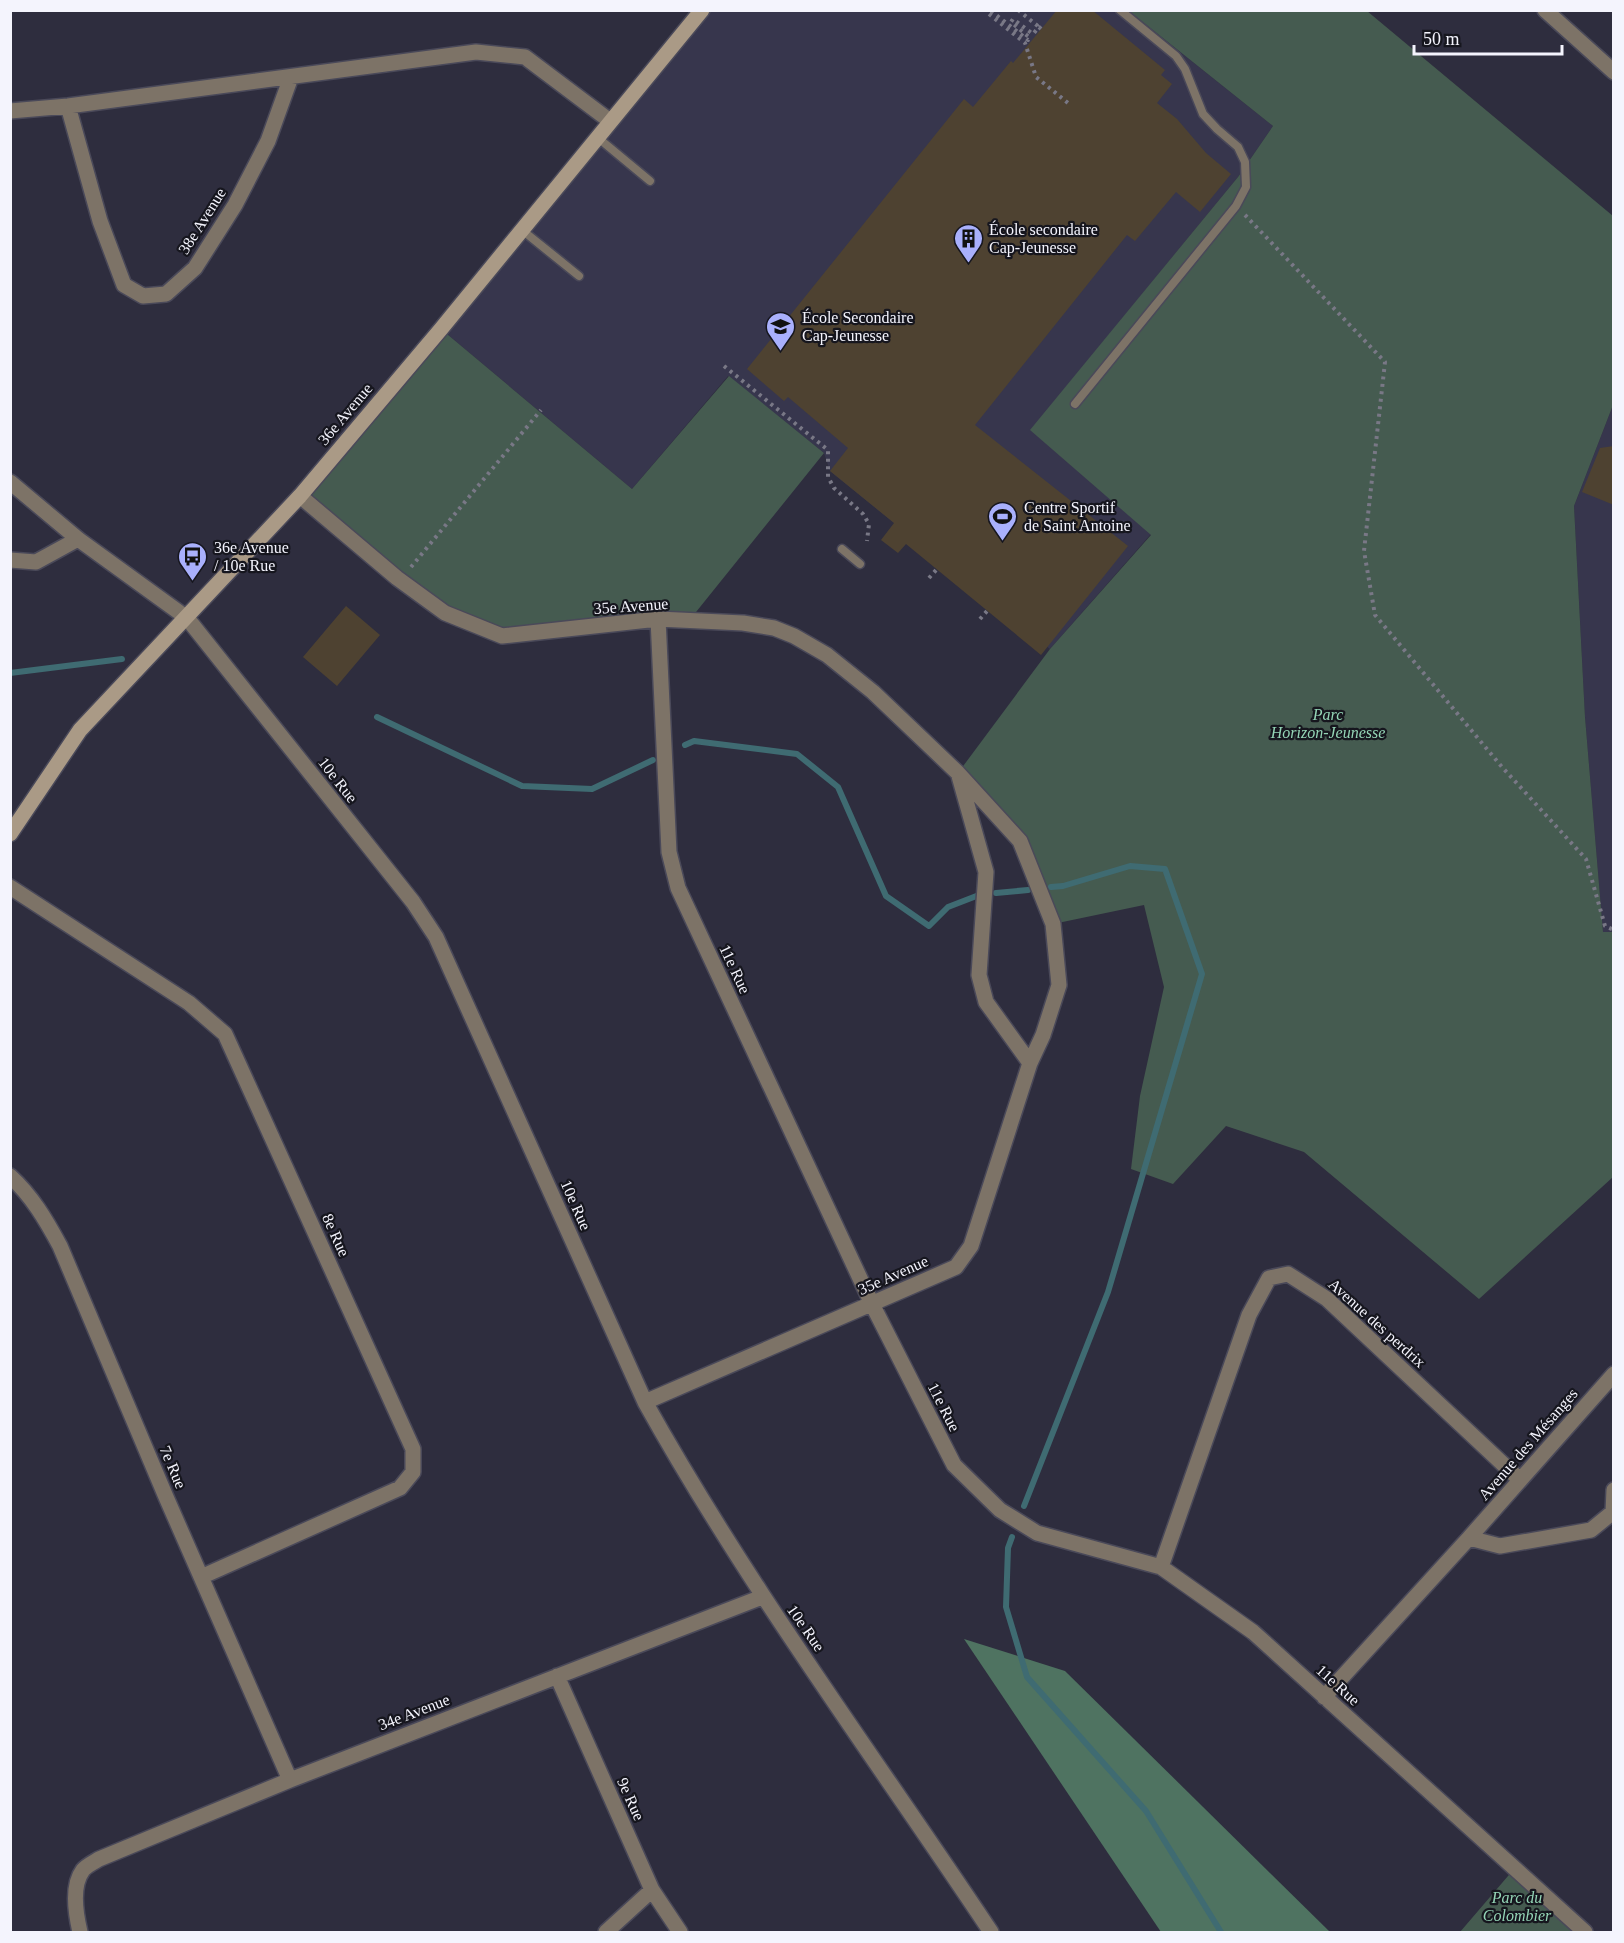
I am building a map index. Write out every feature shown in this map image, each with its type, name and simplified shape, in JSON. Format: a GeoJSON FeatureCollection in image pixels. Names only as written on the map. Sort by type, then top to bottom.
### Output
{"type":"FeatureCollection","features":[{"type":"Feature","properties":{"kind":"street","name":"36e Avenue"},"geometry":{"type":"LineString","coordinates":[[10,834],[80,730],[300,496],[702,10]]}},
{"type":"Feature","properties":{"kind":"street"},"geometry":{"type":"LineString","coordinates":[[1545,10],[1614,72]]}},
{"type":"Feature","properties":{"kind":"street"},"geometry":{"type":"LineString","coordinates":[[10,111],[68,106],[476,52],[525,57],[610,121]]}},
{"type":"Feature","properties":{"kind":"street","name":"38e Avenue"},"geometry":{"type":"LineString","coordinates":[[68,106],[100,221],[124,285],[143,296],[166,294],[195,268],[235,205],[268,141],[291,77]]}},
{"type":"Feature","properties":{"kind":"street","name":"10e Rue"},"geometry":{"type":"LineString","coordinates":[[10,482],[78,539],[187,618],[412,902],[436,937],[645,1402],[676,1459],[762,1597],[991,1932]]}},
{"type":"Feature","properties":{"kind":"street","name":"35e Avenue"},"geometry":{"type":"LineString","coordinates":[[300,496],[397,578],[445,613],[502,636],[658,619],[742,623],[774,628],[794,636],[827,655],[873,692],[958,773],[1020,841],[1053,924],[1059,985],[1043,1035],[1030,1063],[971,1246],[956,1267],[645,1402]]}},
{"type":"Feature","properties":{"kind":"street"},"geometry":{"type":"LineString","coordinates":[[10,560],[36,561],[78,539]]}},
{"type":"Feature","properties":{"kind":"street","name":"11e Rue"},"geometry":{"type":"LineString","coordinates":[[658,619],[669,852],[678,888],[872,1304],[954,1465],[1000,1510],[1037,1533],[1161,1567],[1253,1632],[1585,1932]]}},
{"type":"Feature","properties":{"kind":"street"},"geometry":{"type":"LineString","coordinates":[[958,773],[986,872],[979,975],[986,1002],[1030,1063]]}},
{"type":"Feature","properties":{"kind":"street","name":"8e Rue"},"geometry":{"type":"LineString","coordinates":[[10,887],[189,1003],[225,1034],[413,1449],[413,1472],[400,1488],[201,1577]]}},
{"type":"Feature","properties":{"kind":"street","name":"7e Rue"},"geometry":{"type":"LineString","coordinates":[[10,1176],[30,1197],[60,1246],[290,1780]]}},
{"type":"Feature","properties":{"kind":"street","name":"Avenue des perdrix"},"geometry":{"type":"LineString","coordinates":[[1161,1567],[1249,1315],[1269,1278],[1288,1274],[1327,1299],[1521,1480]]}},
{"type":"Feature","properties":{"kind":"street","name":"Avenue des Mésanges"},"geometry":{"type":"LineString","coordinates":[[1324,1697],[1614,1374]]}},
{"type":"Feature","properties":{"kind":"street"},"geometry":{"type":"LineString","coordinates":[[1469,1538],[1500,1546],[1591,1530],[1612,1512],[1614,1490]]}},
{"type":"Feature","properties":{"kind":"street","name":"34e Avenue"},"geometry":{"type":"LineString","coordinates":[[80,1932],[76,1915],[75,1893],[82,1870],[99,1859],[290,1780],[762,1597]]}},
{"type":"Feature","properties":{"kind":"street","name":"9e Rue"},"geometry":{"type":"LineString","coordinates":[[557,1676],[652,1890],[680,1932]]}},
{"type":"Feature","properties":{"kind":"street"},"geometry":{"type":"LineString","coordinates":[[606,1932],[652,1890]]}},
{"type":"Feature","properties":{"kind":"lane"},"geometry":{"type":"LineString","coordinates":[[1075,404],[1236,206],[1246,187],[1245,162],[1238,147],[1216,129],[1203,114],[1185,69],[1176,56],[1120,10]]}},
{"type":"Feature","properties":{"kind":"lane"},"geometry":{"type":"LineString","coordinates":[[597,137],[650,181]]}},
{"type":"Feature","properties":{"kind":"lane"},"geometry":{"type":"LineString","coordinates":[[522,230],[579,276]]}},
{"type":"Feature","properties":{"kind":"lane"},"geometry":{"type":"LineString","coordinates":[[842,549],[860,564]]}},
{"type":"Feature","properties":{"kind":"path"},"geometry":{"type":"LineString","coordinates":[[990,12],[1028,40],[1030,38],[1011,22],[1013,19],[1033,34],[1040,28],[1018,10]]}},
{"type":"Feature","properties":{"kind":"path"},"geometry":{"type":"LineString","coordinates":[[990,12],[1025,43],[1036,77],[1068,104]]}},
{"type":"Feature","properties":{"kind":"path"},"geometry":{"type":"LineString","coordinates":[[1236,206],[1385,362],[1364,551],[1375,615],[1502,767],[1586,859],[1605,926],[1614,930]]}},
{"type":"Feature","properties":{"kind":"path"},"geometry":{"type":"LineString","coordinates":[[724,366],[828,450],[828,477],[834,488],[863,514],[869,524],[867,541]]}},
{"type":"Feature","properties":{"kind":"path"},"geometry":{"type":"LineString","coordinates":[[411,567],[541,410]]}},
{"type":"Feature","properties":{"kind":"path"},"geometry":{"type":"LineString","coordinates":[[929,578],[937,569]]}},
{"type":"Feature","properties":{"kind":"path"},"geometry":{"type":"LineString","coordinates":[[980,619],[987,611]]}},
{"type":"Feature","properties":{"kind":"shaded area","name":"École Secondaire Cap-Jeunesse"},"geometry":{"type":"Polygon","coordinates":[[[702,11],[1129,11],[1273,126],[1238,177],[1031,430],[1151,534],[1050,649],[830,471],[824,453],[728,376],[632,489],[441,329],[702,11]]]}},
{"type":"Feature","properties":{"kind":"shaded area"},"geometry":{"type":"Polygon","coordinates":[[[1613,405],[1614,932],[1603,933],[1585,717],[1574,506],[1613,405]]]}},
{"type":"Feature","properties":{"kind":"green space","name":"Parc Horizon-Jeunesse"},"geometry":{"type":"Polygon","coordinates":[[[1129,11],[1367,11],[1613,216],[1613,405],[1574,506],[1585,717],[1603,932],[1613,932],[1613,1177],[1479,1299],[1304,1152],[1226,1126],[1173,1184],[1131,1169],[1140,1096],[1164,987],[1144,905],[1053,924],[1020,841],[958,773],[1050,649],[1151,535],[1030,430],[1238,177],[1273,126],[1129,11]]]}},
{"type":"Feature","properties":{"kind":"green space"},"geometry":{"type":"Polygon","coordinates":[[[441,329],[632,489],[729,376],[824,453],[688,622],[502,636],[445,613],[300,496],[441,329]]]}},
{"type":"Feature","properties":{"kind":"green space"},"geometry":{"type":"Polygon","coordinates":[[[964,1639],[1065,1671],[1330,1932],[1161,1932],[964,1639]]]}},
{"type":"Feature","properties":{"kind":"green space","name":"Parc du Colombier"},"geometry":{"type":"Polygon","coordinates":[[[1514,1869],[1585,1932],[1460,1932],[1514,1869]]]}},
{"type":"Feature","properties":{"kind":"building","name":"École secondaire Cap-Jeunesse"},"geometry":{"type":"Polygon","coordinates":[[[1057,10],[1092,10],[1165,70],[1161,75],[1172,84],[1157,103],[1177,119],[1206,153],[1231,174],[1200,212],[1176,192],[1135,241],[1127,235],[975,425],[1128,546],[1041,655],[906,544],[898,553],[881,540],[894,523],[830,471],[848,448],[788,397],[784,401],[747,369],[964,99],[973,107],[1057,10]]]}},
{"type":"Feature","properties":{"kind":"building"},"geometry":{"type":"Polygon","coordinates":[[[1614,446],[1614,505],[1582,492],[1600,448],[1614,446]]]}},
{"type":"Feature","properties":{"kind":"building"},"geometry":{"type":"Polygon","coordinates":[[[346,606],[380,635],[337,686],[303,657],[346,606]]]}},
{"type":"Feature","properties":{"kind":"waterway"},"geometry":{"type":"LineString","coordinates":[[10,673],[122,659]]}},
{"type":"Feature","properties":{"kind":"waterway"},"geometry":{"type":"LineString","coordinates":[[377,717],[522,786],[592,789],[653,760]]}},
{"type":"Feature","properties":{"kind":"waterway"},"geometry":{"type":"LineString","coordinates":[[685,745],[694,741],[797,754],[838,787],[886,896],[929,926],[948,907],[979,895]]}},
{"type":"Feature","properties":{"kind":"waterway"},"geometry":{"type":"LineString","coordinates":[[1024,1506],[1108,1292],[1202,974],[1165,869],[1130,866],[1063,886],[1051,887]]}},
{"type":"Feature","properties":{"kind":"waterway"},"geometry":{"type":"LineString","coordinates":[[996,893],[1028,890]]}},
{"type":"Feature","properties":{"kind":"waterway"},"geometry":{"type":"LineString","coordinates":[[1012,1537],[1008,1548],[1006,1607],[1027,1677],[1146,1811],[1221,1932]]}},
{"type":"Feature","properties":{"kind":"place","name":"École secondaire Cap-Jeunesse"},"geometry":{"type":"Point","coordinates":[968,264]}},
{"type":"Feature","properties":{"kind":"place","name":"École Secondaire Cap-Jeunesse"},"geometry":{"type":"Point","coordinates":[781,352]}},
{"type":"Feature","properties":{"kind":"place","name":"Centre Sportif de Saint Antoine"},"geometry":{"type":"Point","coordinates":[1003,542]}},
{"type":"Feature","properties":{"kind":"place","name":"36e Avenue / 10e Rue"},"geometry":{"type":"Point","coordinates":[193,582]}}]}
